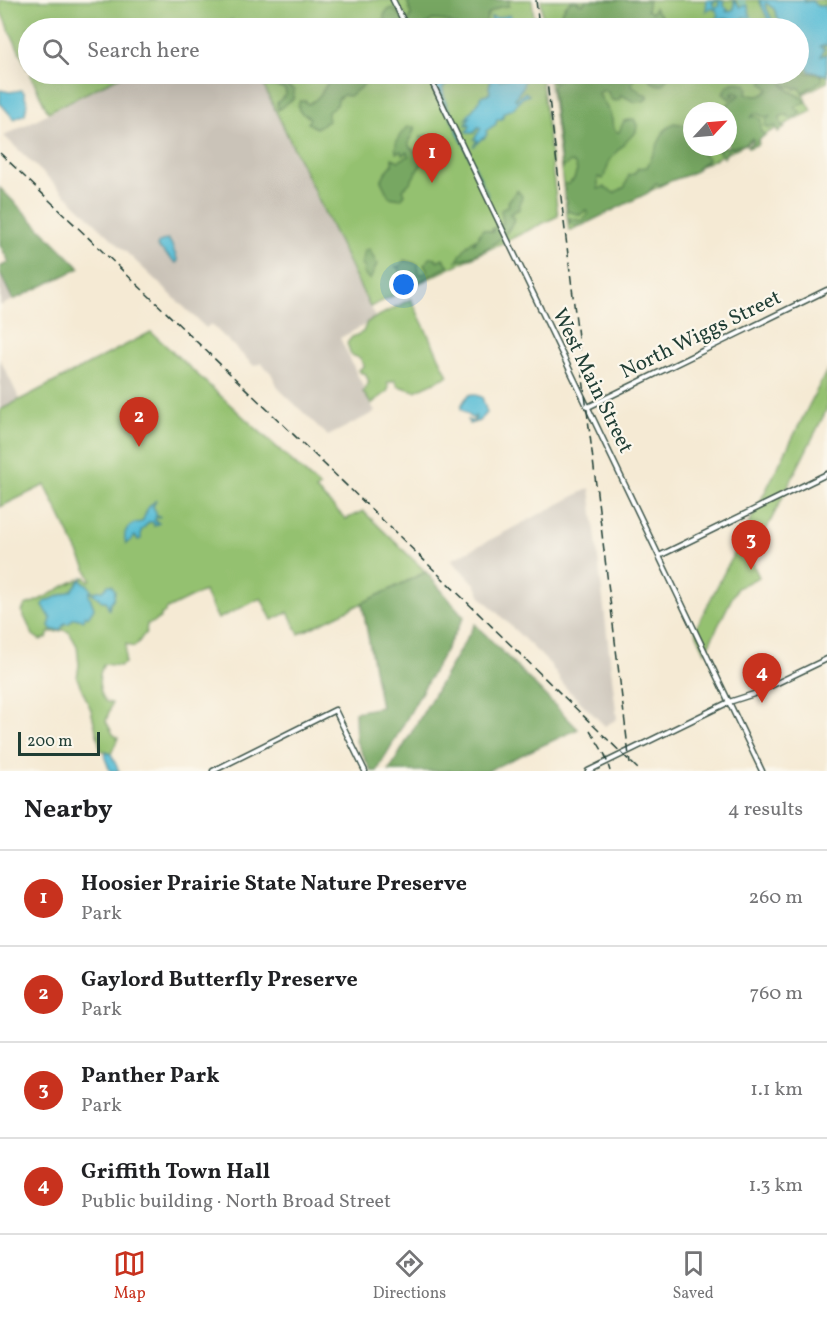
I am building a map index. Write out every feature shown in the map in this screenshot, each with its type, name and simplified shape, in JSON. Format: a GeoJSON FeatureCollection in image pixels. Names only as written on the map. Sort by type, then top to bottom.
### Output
{"type":"FeatureCollection","features":[{"type":"Feature","properties":{"kind":"street"},"geometry":{"type":"LineString","coordinates":[[393,0],[402,18]]}},
{"type":"Feature","properties":{"kind":"street","name":"West Main Street"},"geometry":{"type":"LineString","coordinates":[[433,84],[762,771]]}},
{"type":"Feature","properties":{"kind":"street","name":"North Wiggs Street"},"geometry":{"type":"LineString","coordinates":[[588,407],[827,290]]}},
{"type":"Feature","properties":{"kind":"street"},"geometry":{"type":"LineString","coordinates":[[659,556],[827,474]]}},
{"type":"Feature","properties":{"kind":"street"},"geometry":{"type":"LineString","coordinates":[[588,771],[729,702],[754,694],[827,659]]}},
{"type":"Feature","properties":{"kind":"street"},"geometry":{"type":"LineString","coordinates":[[213,771],[335,710],[365,771]]}},
{"type":"Feature","properties":{"kind":"shaded area"},"geometry":{"type":"Polygon","coordinates":[[[105,84],[263,84],[376,319],[340,338],[375,412],[328,436],[279,389],[271,373],[261,363],[254,366],[211,324],[206,328],[4,136],[105,84]]]}},
{"type":"Feature","properties":{"kind":"shaded area"},"geometry":{"type":"Polygon","coordinates":[[[0,273],[13,300],[0,306],[0,273]]]}},
{"type":"Feature","properties":{"kind":"shaded area"},"geometry":{"type":"Polygon","coordinates":[[[0,359],[20,400],[0,410],[0,359]]]}},
{"type":"Feature","properties":{"kind":"shaded area"},"geometry":{"type":"Polygon","coordinates":[[[590,488],[617,719],[605,726],[564,686],[550,664],[481,597],[475,584],[451,560],[590,488]]]}},
{"type":"Feature","properties":{"kind":"green space"},"geometry":{"type":"Polygon","coordinates":[[[0,0],[532,0],[534,18],[18,18],[18,49],[0,10],[0,0]]]}},
{"type":"Feature","properties":{"kind":"green space"},"geometry":{"type":"Polygon","coordinates":[[[407,0],[509,0],[509,6],[499,7],[488,14],[487,18],[410,18],[407,0]]]}},
{"type":"Feature","properties":{"kind":"green space"},"geometry":{"type":"Polygon","coordinates":[[[541,0],[826,0],[827,82],[803,94],[812,111],[737,148],[737,102],[683,102],[683,156],[721,156],[569,231],[550,84],[809,84],[809,18],[542,18],[541,0]]]}},
{"type":"Feature","properties":{"kind":"green space"},"geometry":{"type":"Polygon","coordinates":[[[574,0],[581,4],[586,0],[649,0],[647,10],[652,13],[654,8],[662,18],[559,18],[570,2],[574,0]]]}},
{"type":"Feature","properties":{"kind":"green space"},"geometry":{"type":"Polygon","coordinates":[[[392,8],[403,18],[384,18],[385,13],[392,8]]]}},
{"type":"Feature","properties":{"kind":"green space"},"geometry":{"type":"Polygon","coordinates":[[[809,73],[822,75],[823,80],[802,93],[799,87],[795,89],[785,84],[809,84],[809,73]]]}},
{"type":"Feature","properties":{"kind":"green space"},"geometry":{"type":"Polygon","coordinates":[[[35,84],[105,84],[48,112],[35,84]]]}},
{"type":"Feature","properties":{"kind":"green space"},"geometry":{"type":"Polygon","coordinates":[[[263,84],[542,84],[558,216],[370,307],[263,84]]]}},
{"type":"Feature","properties":{"kind":"green space"},"geometry":{"type":"Polygon","coordinates":[[[327,84],[364,84],[349,96],[343,95],[338,99],[337,105],[328,112],[328,121],[316,128],[308,123],[310,118],[300,112],[298,106],[300,101],[306,101],[308,104],[320,95],[327,84]]]}},
{"type":"Feature","properties":{"kind":"green space"},"geometry":{"type":"Polygon","coordinates":[[[555,84],[632,84],[648,97],[644,101],[635,102],[621,95],[619,100],[614,101],[604,90],[598,93],[608,109],[613,128],[617,132],[624,121],[634,119],[637,125],[636,132],[610,160],[603,179],[598,177],[598,189],[604,187],[614,193],[625,187],[629,175],[634,174],[638,168],[647,167],[664,131],[674,123],[683,124],[683,156],[708,158],[694,172],[660,185],[656,183],[648,193],[581,226],[570,224],[569,218],[582,221],[588,214],[586,210],[580,215],[567,211],[564,184],[574,179],[577,170],[575,164],[571,162],[562,168],[552,87],[555,84]]]}},
{"type":"Feature","properties":{"kind":"green space"},"geometry":{"type":"Polygon","coordinates":[[[732,84],[746,84],[748,89],[746,94],[761,95],[769,89],[763,84],[782,84],[806,102],[794,107],[801,112],[796,117],[789,118],[788,115],[784,115],[780,117],[781,125],[785,127],[778,132],[776,126],[769,128],[765,126],[766,120],[771,115],[765,117],[755,113],[751,117],[761,119],[761,132],[765,135],[758,141],[759,144],[748,148],[747,146],[754,142],[752,138],[746,144],[737,146],[737,102],[730,102],[740,95],[735,92],[732,94],[735,95],[729,99],[723,93],[732,84]]]}},
{"type":"Feature","properties":{"kind":"green space"},"geometry":{"type":"Polygon","coordinates":[[[266,85],[286,85],[294,90],[294,98],[278,110],[277,103],[286,94],[285,89],[266,85]]]}},
{"type":"Feature","properties":{"kind":"green space"},"geometry":{"type":"Polygon","coordinates":[[[408,127],[415,127],[409,139],[409,146],[415,152],[418,151],[421,137],[432,136],[431,142],[422,144],[421,152],[428,154],[411,181],[403,189],[405,194],[401,199],[389,197],[381,181],[392,165],[392,158],[399,161],[408,156],[407,152],[402,155],[401,151],[396,153],[396,145],[402,132],[408,127]]]}},
{"type":"Feature","properties":{"kind":"green space"},"geometry":{"type":"Polygon","coordinates":[[[0,188],[80,268],[13,300],[0,273],[0,267],[9,262],[0,245],[0,188]]]}},
{"type":"Feature","properties":{"kind":"green space"},"geometry":{"type":"Polygon","coordinates":[[[517,190],[522,196],[519,209],[510,214],[514,219],[511,227],[490,246],[457,261],[469,244],[475,239],[474,243],[476,242],[483,229],[493,232],[492,229],[503,223],[501,210],[509,205],[508,202],[517,190]]]}},
{"type":"Feature","properties":{"kind":"green space"},"geometry":{"type":"Polygon","coordinates":[[[369,249],[377,264],[370,280],[363,273],[364,267],[361,265],[365,250],[369,249]]]}},
{"type":"Feature","properties":{"kind":"green space"},"geometry":{"type":"Polygon","coordinates":[[[431,257],[436,258],[437,261],[443,258],[449,266],[418,282],[401,278],[400,269],[396,267],[400,266],[404,260],[418,264],[419,274],[424,274],[428,270],[424,265],[431,257]]]}},
{"type":"Feature","properties":{"kind":"green space"},"geometry":{"type":"Polygon","coordinates":[[[411,299],[448,376],[415,391],[398,386],[395,380],[387,383],[389,387],[387,392],[371,404],[363,392],[369,382],[365,373],[359,370],[364,366],[360,358],[351,355],[347,343],[352,337],[363,332],[367,322],[411,299]]]}},
{"type":"Feature","properties":{"kind":"green space"},"geometry":{"type":"Polygon","coordinates":[[[151,332],[320,487],[316,490],[346,519],[363,511],[426,572],[299,634],[288,612],[272,620],[261,598],[218,619],[204,591],[165,610],[161,617],[147,624],[146,633],[135,646],[126,644],[125,663],[120,666],[104,664],[102,669],[99,678],[101,693],[106,702],[112,703],[106,721],[118,738],[111,754],[101,751],[91,710],[77,678],[79,665],[77,646],[69,632],[63,630],[49,632],[47,638],[40,640],[33,635],[22,612],[25,605],[69,583],[85,577],[89,581],[91,579],[45,485],[0,507],[0,410],[151,332]]]}},
{"type":"Feature","properties":{"kind":"green space"},"geometry":{"type":"Polygon","coordinates":[[[827,370],[827,409],[751,560],[759,577],[737,588],[705,652],[695,630],[827,370]]]}},
{"type":"Feature","properties":{"kind":"green space"},"geometry":{"type":"Polygon","coordinates":[[[426,572],[464,617],[377,771],[371,771],[356,741],[355,712],[381,707],[362,603],[426,572]]]}},
{"type":"Feature","properties":{"kind":"green space"},"geometry":{"type":"Polygon","coordinates":[[[475,624],[578,729],[487,771],[389,771],[475,624]]]}},
{"type":"Feature","properties":{"kind":"water"},"geometry":{"type":"Polygon","coordinates":[[[707,0],[717,0],[712,3],[715,8],[719,6],[718,1],[724,1],[723,5],[728,12],[734,9],[734,0],[740,7],[747,5],[751,17],[717,18],[719,16],[716,10],[710,8],[706,11],[707,0]]]}},
{"type":"Feature","properties":{"kind":"water"},"geometry":{"type":"Polygon","coordinates":[[[759,0],[805,0],[804,2],[812,1],[817,6],[825,6],[827,45],[820,47],[824,49],[821,56],[827,54],[827,75],[809,71],[809,18],[778,18],[774,9],[766,3],[771,18],[767,18],[759,0]]]}},
{"type":"Feature","properties":{"kind":"water"},"geometry":{"type":"Polygon","coordinates":[[[435,84],[447,84],[443,87],[445,101],[489,198],[435,84]]]}},
{"type":"Feature","properties":{"kind":"water"},"geometry":{"type":"Polygon","coordinates":[[[490,84],[524,84],[516,100],[525,92],[529,95],[522,98],[513,109],[504,112],[502,119],[497,119],[496,124],[486,131],[484,138],[473,147],[477,140],[474,139],[481,128],[478,127],[474,133],[469,133],[466,131],[470,124],[466,125],[470,117],[466,119],[481,96],[490,93],[490,84]]]}},
{"type":"Feature","properties":{"kind":"water"},"geometry":{"type":"Polygon","coordinates":[[[0,90],[24,92],[27,103],[25,114],[14,119],[0,103],[0,90]]]}},
{"type":"Feature","properties":{"kind":"water"},"geometry":{"type":"Polygon","coordinates":[[[168,239],[178,261],[176,263],[157,246],[159,242],[168,239]]]}},
{"type":"Feature","properties":{"kind":"water"},"geometry":{"type":"Polygon","coordinates":[[[472,394],[482,397],[487,413],[479,421],[469,424],[468,420],[473,422],[475,416],[473,419],[461,409],[465,400],[472,394]]]}},
{"type":"Feature","properties":{"kind":"water"},"geometry":{"type":"Polygon","coordinates":[[[156,500],[153,507],[156,516],[159,517],[155,518],[155,521],[159,523],[154,526],[153,522],[149,522],[141,531],[141,539],[138,540],[135,536],[126,544],[127,528],[142,522],[148,508],[156,500]]]}},
{"type":"Feature","properties":{"kind":"water"},"geometry":{"type":"Polygon","coordinates":[[[82,578],[82,582],[87,584],[93,592],[112,585],[115,591],[109,610],[106,601],[102,601],[90,591],[89,595],[94,608],[88,617],[85,615],[84,620],[74,618],[68,624],[65,623],[60,630],[52,630],[49,626],[51,619],[43,605],[44,602],[71,591],[82,578]]]}},
{"type":"Feature","properties":{"kind":"water"},"geometry":{"type":"Polygon","coordinates":[[[106,752],[111,754],[119,771],[110,771],[105,758],[106,752]]]}},
{"type":"Feature","properties":{"kind":"waterway"},"geometry":{"type":"LineString","coordinates":[[739,0],[742,5]]}},
{"type":"Feature","properties":{"kind":"waterway"},"geometry":{"type":"LineString","coordinates":[[743,0],[745,5]]}},
{"type":"Feature","properties":{"kind":"railway"},"geometry":{"type":"LineString","coordinates":[[536,0],[538,18]]}},
{"type":"Feature","properties":{"kind":"railway"},"geometry":{"type":"LineString","coordinates":[[547,84],[630,764]]}},
{"type":"Feature","properties":{"kind":"railway"},"geometry":{"type":"LineString","coordinates":[[0,153],[640,771]]}},
{"type":"Feature","properties":{"kind":"railway"},"geometry":{"type":"LineString","coordinates":[[590,730],[605,755],[610,771]]}},
{"type":"Feature","properties":{"kind":"place","name":"Hoosier Prairie State Nature Preserve"},"geometry":{"type":"Point","coordinates":[432,183]}},
{"type":"Feature","properties":{"kind":"place","name":"Gaylord Butterfly Preserve"},"geometry":{"type":"Point","coordinates":[139,447]}},
{"type":"Feature","properties":{"kind":"place","name":"Panther Park"},"geometry":{"type":"Point","coordinates":[751,570]}},
{"type":"Feature","properties":{"kind":"place","name":"Griffith Town Hall"},"geometry":{"type":"Point","coordinates":[762,703]}}]}
